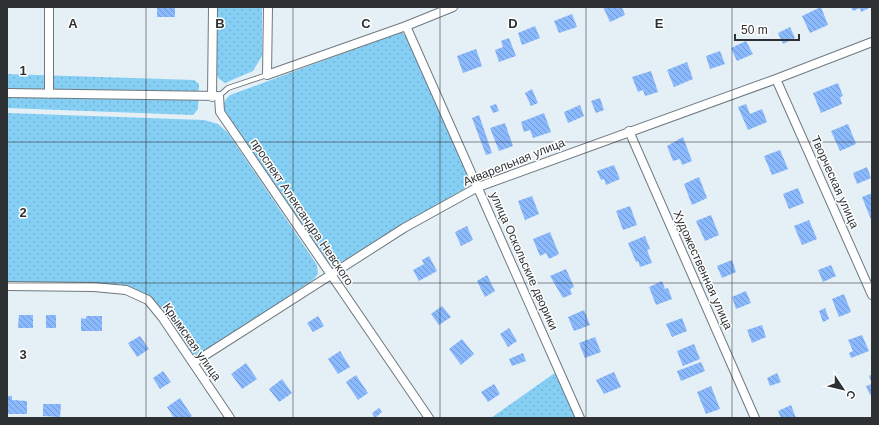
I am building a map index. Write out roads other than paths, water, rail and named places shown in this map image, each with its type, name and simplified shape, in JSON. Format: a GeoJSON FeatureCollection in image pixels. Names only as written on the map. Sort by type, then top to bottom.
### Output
{"type":"FeatureCollection","features":[{"type":"Feature","properties":{"kind":"street"},"geometry":{"type":"LineString","coordinates":[[49,7],[49,94]]}},
{"type":"Feature","properties":{"kind":"street","name":"проспект Александра Невского"},"geometry":{"type":"LineString","coordinates":[[213,7],[215,96],[220,112],[429,418]]}},
{"type":"Feature","properties":{"kind":"street"},"geometry":{"type":"LineString","coordinates":[[268,7],[267,75],[406,26],[453,7]]}},
{"type":"Feature","properties":{"kind":"street","name":"улица Оскольские дворики"},"geometry":{"type":"LineString","coordinates":[[406,26],[580,418]]}},
{"type":"Feature","properties":{"kind":"street","name":"Акварельная улица"},"geometry":{"type":"LineString","coordinates":[[193,363],[404,228],[478,187],[776,79],[872,42]]}},
{"type":"Feature","properties":{"kind":"street","name":"Творческая улица"},"geometry":{"type":"LineString","coordinates":[[776,79],[872,295]]}},
{"type":"Feature","properties":{"kind":"street"},"geometry":{"type":"LineString","coordinates":[[7,93],[215,96]]}},
{"type":"Feature","properties":{"kind":"street","name":"Художественная улица"},"geometry":{"type":"LineString","coordinates":[[629,131],[755,418]]}},
{"type":"Feature","properties":{"kind":"street","name":"Крымская улица"},"geometry":{"type":"LineString","coordinates":[[7,286],[94,287],[126,290],[148,300],[162,317],[230,418]]}},
{"type":"Feature","properties":{"kind":"lane"},"geometry":{"type":"LineString","coordinates":[[215,96],[228,88],[267,75]]}}]}
